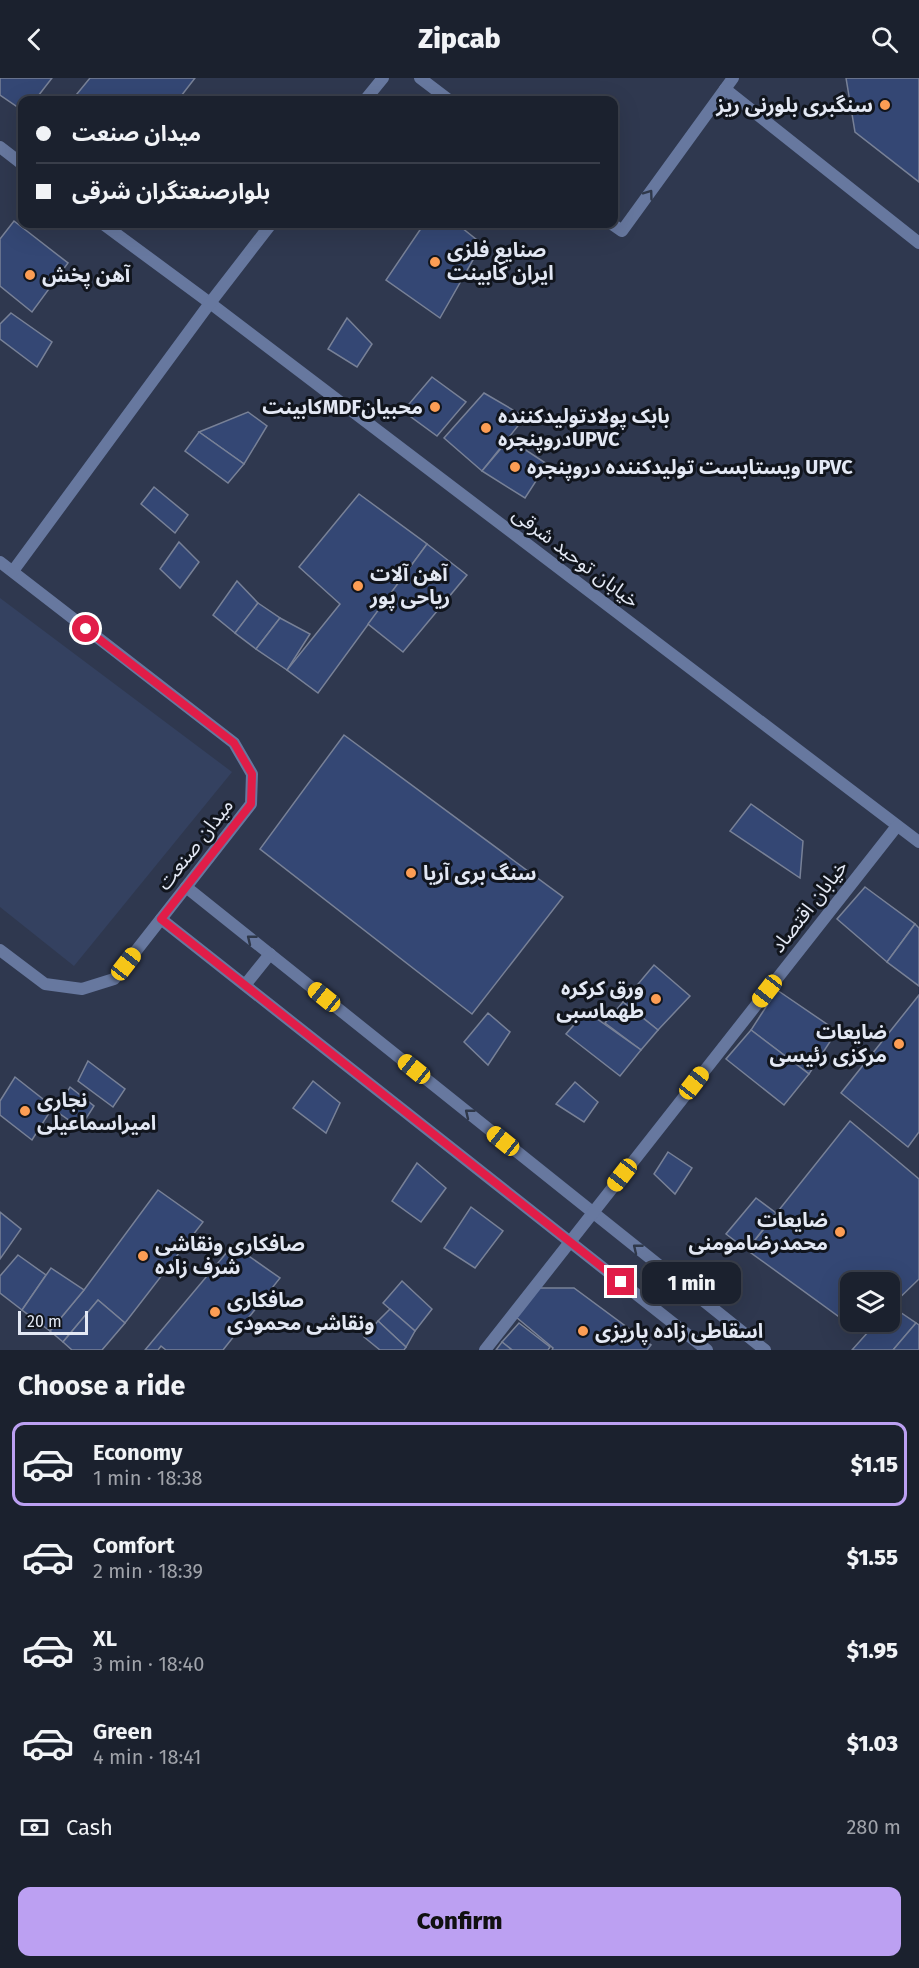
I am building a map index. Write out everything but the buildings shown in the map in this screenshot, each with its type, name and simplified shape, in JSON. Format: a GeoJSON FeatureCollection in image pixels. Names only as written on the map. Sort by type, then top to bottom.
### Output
{"type":"FeatureCollection","features":[{"type":"Feature","properties":{"kind":"street"},"geometry":{"type":"LineString","coordinates":[[368,96],[383,78]]}},
{"type":"Feature","properties":{"kind":"street"},"geometry":{"type":"LineString","coordinates":[[420,78],[444,96]]}},
{"type":"Feature","properties":{"kind":"street"},"geometry":{"type":"LineString","coordinates":[[618,228],[622,231],[733,78]]}},
{"type":"Feature","properties":{"kind":"street"},"geometry":{"type":"LineString","coordinates":[[725,89],[919,243]]}},
{"type":"Feature","properties":{"kind":"street"},"geometry":{"type":"LineString","coordinates":[[0,147],[18,161]]}},
{"type":"Feature","properties":{"kind":"street","name":"خیابان توحید شرقی"},"geometry":{"type":"LineString","coordinates":[[108,228],[919,842]]}},
{"type":"Feature","properties":{"kind":"street"},"geometry":{"type":"LineString","coordinates":[[13,571],[268,228]]}},
{"type":"Feature","properties":{"kind":"street","name":"میدان صنعت"},"geometry":{"type":"LineString","coordinates":[[0,562],[234,743],[252,774],[251,804],[114,979],[82,989],[45,984],[0,950]]}},
{"type":"Feature","properties":{"kind":"street","name":"خیابان اقتصاد"},"geometry":{"type":"LineString","coordinates":[[485,1350],[897,825]]}},
{"type":"Feature","properties":{"kind":"street"},"geometry":{"type":"LineString","coordinates":[[186,887],[765,1350]]}},
{"type":"Feature","properties":{"kind":"street"},"geometry":{"type":"LineString","coordinates":[[161,919],[707,1350]]}},
{"type":"Feature","properties":{"kind":"street"},"geometry":{"type":"LineString","coordinates":[[245,985],[270,954]]}},
{"type":"Feature","properties":{"kind":"shaded area"},"geometry":{"type":"Polygon","coordinates":[[[0,78],[919,78],[919,1350],[0,1350],[0,78]]]}},
{"type":"Feature","properties":{"kind":"shaded area"},"geometry":{"type":"Polygon","coordinates":[[[0,598],[232,772],[74,966],[0,907],[0,598]]]}},
{"type":"Feature","properties":{"kind":"place","name":"سنگبری بلورنی ریز"},"geometry":{"type":"Point","coordinates":[885,105]}},
{"type":"Feature","properties":{"kind":"place","name":"صنایع فلزی ایران کابینت"},"geometry":{"type":"Point","coordinates":[435,262]}},
{"type":"Feature","properties":{"kind":"place","name":"آهن پخش"},"geometry":{"type":"Point","coordinates":[30,275]}},
{"type":"Feature","properties":{"kind":"place","name":"کابینتMDFمحبیان"},"geometry":{"type":"Point","coordinates":[435,407]}},
{"type":"Feature","properties":{"kind":"place","name":"بابک پولادتولیدکننده دروپنجرهUPVC"},"geometry":{"type":"Point","coordinates":[486,428]}},
{"type":"Feature","properties":{"kind":"place","name":"ویستابست تولیدکننده دروپنجره UPVC"},"geometry":{"type":"Point","coordinates":[515,467]}},
{"type":"Feature","properties":{"kind":"place","name":"آهن آلات ریاحی پور"},"geometry":{"type":"Point","coordinates":[358,586]}},
{"type":"Feature","properties":{"kind":"place","name":"سنگ بری آریا"},"geometry":{"type":"Point","coordinates":[411,873]}},
{"type":"Feature","properties":{"kind":"place","name":"ورق کرکره طهماسبی"},"geometry":{"type":"Point","coordinates":[656,999]}},
{"type":"Feature","properties":{"kind":"place","name":"ضایعات مرکزی رئیسی"},"geometry":{"type":"Point","coordinates":[899,1044]}},
{"type":"Feature","properties":{"kind":"place","name":"نجاری امیراسماعیلی"},"geometry":{"type":"Point","coordinates":[25,1111]}},
{"type":"Feature","properties":{"kind":"place","name":"ضایعات محمدرضامومنی"},"geometry":{"type":"Point","coordinates":[840,1232]}},
{"type":"Feature","properties":{"kind":"place","name":"صافکاری ونقاشی شرف زاده"},"geometry":{"type":"Point","coordinates":[143,1256]}},
{"type":"Feature","properties":{"kind":"place","name":"صافکاری ونقاشی محمودی"},"geometry":{"type":"Point","coordinates":[215,1312]}},
{"type":"Feature","properties":{"kind":"place","name":"اسقاطی زاده پاریزی"},"geometry":{"type":"Point","coordinates":[583,1331]}},
{"type":"Feature","properties":{"kind":"route"},"geometry":{"type":"LineString","coordinates":[[86,629],[234,743],[252,774],[251,804],[161,919],[621,1282]]}}]}
